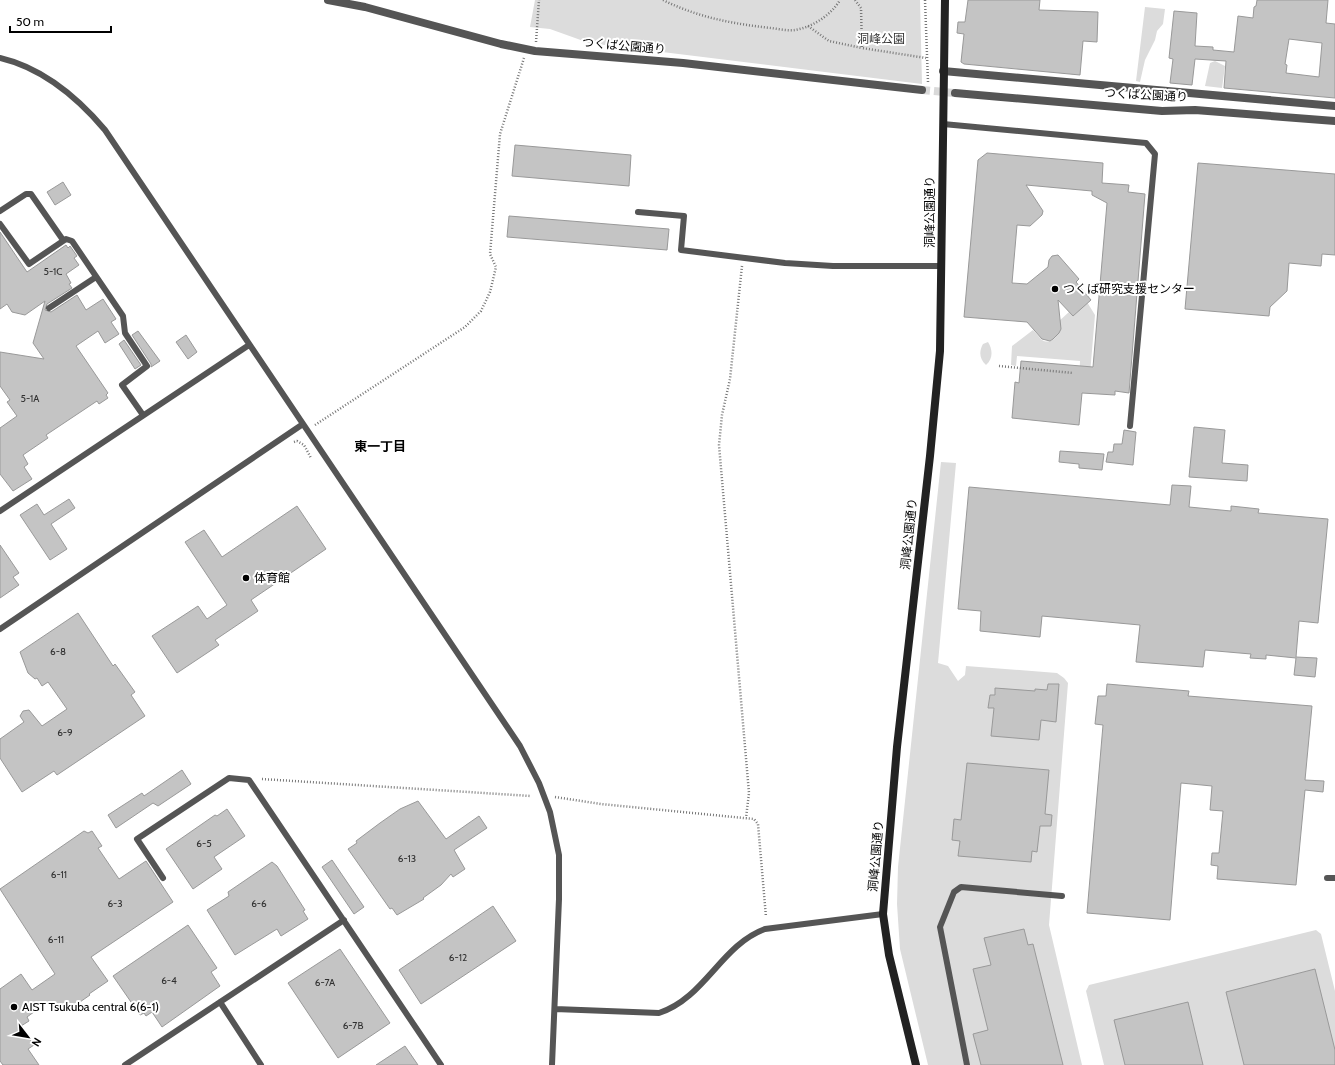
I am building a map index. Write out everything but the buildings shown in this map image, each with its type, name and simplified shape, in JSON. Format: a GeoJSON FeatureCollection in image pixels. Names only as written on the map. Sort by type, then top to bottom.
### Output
{"type":"FeatureCollection","features":[{"type":"Feature","properties":{"kind":"street","name":"つくば公園通り"},"geometry":{"type":"LineString","coordinates":[[328,0],[365,7],[501,44],[535,51],[683,63],[925,88]]}},
{"type":"Feature","properties":{"kind":"street","name":"洞峰公園通り"},"geometry":{"type":"LineString","coordinates":[[916,1065],[889,955],[883,914],[897,747],[930,456],[940,351],[945,0]]}},
{"type":"Feature","properties":{"kind":"street"},"geometry":{"type":"LineString","coordinates":[[943,71],[1335,106]]}},
{"type":"Feature","properties":{"kind":"street","name":"つくば公園通り"},"geometry":{"type":"LineString","coordinates":[[955,93],[1162,111],[1195,110],[1335,121]]}},
{"type":"Feature","properties":{"kind":"lane"},"geometry":{"type":"LineString","coordinates":[[0,58],[24,66],[58,84],[90,113],[105,130],[520,746],[539,783],[550,812],[558,855],[559,891],[552,1065]]}},
{"type":"Feature","properties":{"kind":"lane"},"geometry":{"type":"LineString","coordinates":[[943,124],[1146,143],[1155,154],[1130,426]]}},
{"type":"Feature","properties":{"kind":"lane"},"geometry":{"type":"LineString","coordinates":[[0,211],[26,194],[31,194],[64,240]]}},
{"type":"Feature","properties":{"kind":"lane"},"geometry":{"type":"LineString","coordinates":[[638,212],[684,216],[681,250],[785,263],[833,266],[942,266]]}},
{"type":"Feature","properties":{"kind":"lane"},"geometry":{"type":"LineString","coordinates":[[0,224],[29,264],[64,240],[66,239],[72,241],[123,316],[125,333],[147,366],[122,385],[143,415]]}},
{"type":"Feature","properties":{"kind":"lane"},"geometry":{"type":"LineString","coordinates":[[49,308],[96,277]]}},
{"type":"Feature","properties":{"kind":"lane"},"geometry":{"type":"LineString","coordinates":[[0,511],[249,345]]}},
{"type":"Feature","properties":{"kind":"lane"},"geometry":{"type":"LineString","coordinates":[[0,628],[303,424]]}},
{"type":"Feature","properties":{"kind":"lane"},"geometry":{"type":"LineString","coordinates":[[163,878],[137,839],[229,778],[249,780],[441,1065]]}},
{"type":"Feature","properties":{"kind":"lane"},"geometry":{"type":"LineString","coordinates":[[1327,878],[1335,878]]}},
{"type":"Feature","properties":{"kind":"lane"},"geometry":{"type":"LineString","coordinates":[[966,1065],[940,927],[954,892],[961,887],[1062,896]]}},
{"type":"Feature","properties":{"kind":"lane"},"geometry":{"type":"LineString","coordinates":[[555,1009],[659,1013],[670,1009],[688,998],[742,941],[754,933],[765,929],[883,914]]}},
{"type":"Feature","properties":{"kind":"lane"},"geometry":{"type":"LineString","coordinates":[[126,1065],[344,920]]}},
{"type":"Feature","properties":{"kind":"lane"},"geometry":{"type":"LineString","coordinates":[[220,1002],[260,1065]]}},
{"type":"Feature","properties":{"kind":"path"},"geometry":{"type":"LineString","coordinates":[[535,51],[536,14],[539,0]]}},
{"type":"Feature","properties":{"kind":"path"},"geometry":{"type":"LineString","coordinates":[[662,0],[690,12],[718,21],[795,30],[808,26],[825,17],[840,0]]}},
{"type":"Feature","properties":{"kind":"path"},"geometry":{"type":"LineString","coordinates":[[855,0],[861,8],[862,48]]}},
{"type":"Feature","properties":{"kind":"path"},"geometry":{"type":"LineString","coordinates":[[925,0],[925,88]]}},
{"type":"Feature","properties":{"kind":"path"},"geometry":{"type":"LineString","coordinates":[[808,26],[829,41],[926,58]]}},
{"type":"Feature","properties":{"kind":"path"},"geometry":{"type":"LineString","coordinates":[[308,430],[465,327],[481,311],[490,292],[496,267],[490,254],[500,134],[526,49]]}},
{"type":"Feature","properties":{"kind":"path"},"geometry":{"type":"LineString","coordinates":[[743,258],[730,380],[722,415],[719,444],[749,793],[746,818]]}},
{"type":"Feature","properties":{"kind":"path"},"geometry":{"type":"LineString","coordinates":[[999,366],[1073,373]]}},
{"type":"Feature","properties":{"kind":"path"},"geometry":{"type":"LineString","coordinates":[[262,779],[531,796]]}},
{"type":"Feature","properties":{"kind":"path"},"geometry":{"type":"LineString","coordinates":[[555,797],[601,804],[754,819],[758,824],[766,917]]}},
{"type":"Feature","properties":{"kind":"green space","name":"洞峰公園"},"geometry":{"type":"Polygon","coordinates":[[[535,0],[920,0],[922,84],[589,43],[550,29],[530,27],[535,0]]]}},
{"type":"Feature","properties":{"kind":"green space"},"geometry":{"type":"Polygon","coordinates":[[[1145,7],[1165,9],[1163,24],[1157,31],[1155,40],[1145,60],[1140,82],[1136,81],[1145,7]]]}},
{"type":"Feature","properties":{"kind":"green space"},"geometry":{"type":"Polygon","coordinates":[[[1215,61],[1225,66],[1222,88],[1205,86],[1210,63],[1215,61]]]}},
{"type":"Feature","properties":{"kind":"green space"},"geometry":{"type":"Polygon","coordinates":[[[1087,302],[1095,315],[1089,386],[1079,385],[1080,361],[1017,356],[1016,366],[1011,365],[1012,346],[1033,330],[1042,340],[1053,340],[1059,330],[1058,322],[1069,312],[1073,316],[1087,302]]]}},
{"type":"Feature","properties":{"kind":"green space"},"geometry":{"type":"Polygon","coordinates":[[[988,342],[992,354],[986,365],[981,358],[980,352],[983,344],[988,342]]]}},
{"type":"Feature","properties":{"kind":"green space"},"geometry":{"type":"Polygon","coordinates":[[[941,462],[956,463],[938,663],[948,666],[958,681],[965,675],[966,666],[1057,673],[1068,683],[1049,925],[1082,1065],[928,1065],[900,949],[897,904],[898,867],[941,462]]]}},
{"type":"Feature","properties":{"kind":"green space"},"geometry":{"type":"Polygon","coordinates":[[[1316,930],[1321,934],[1335,991],[1335,1065],[1104,1065],[1086,991],[1089,985],[1316,930]]]}},
{"type":"Feature","properties":{"kind":"tunnel"},"geometry":{"type":"LineString","coordinates":[[922,90],[955,93]]}},
{"type":"Feature","properties":{"kind":"place","name":"つくば研究支援センター"},"geometry":{"type":"Point","coordinates":[1055,289]}},
{"type":"Feature","properties":{"kind":"place","name":"体育館"},"geometry":{"type":"Point","coordinates":[246,578]}},
{"type":"Feature","properties":{"kind":"place","name":"AIST Tsukuba central 6(6-1)"},"geometry":{"type":"Point","coordinates":[14,1007]}},
{"type":"Feature","properties":{"kind":"district","name":"東一丁目"},"geometry":{"type":"Point","coordinates":[380,446]}}]}
